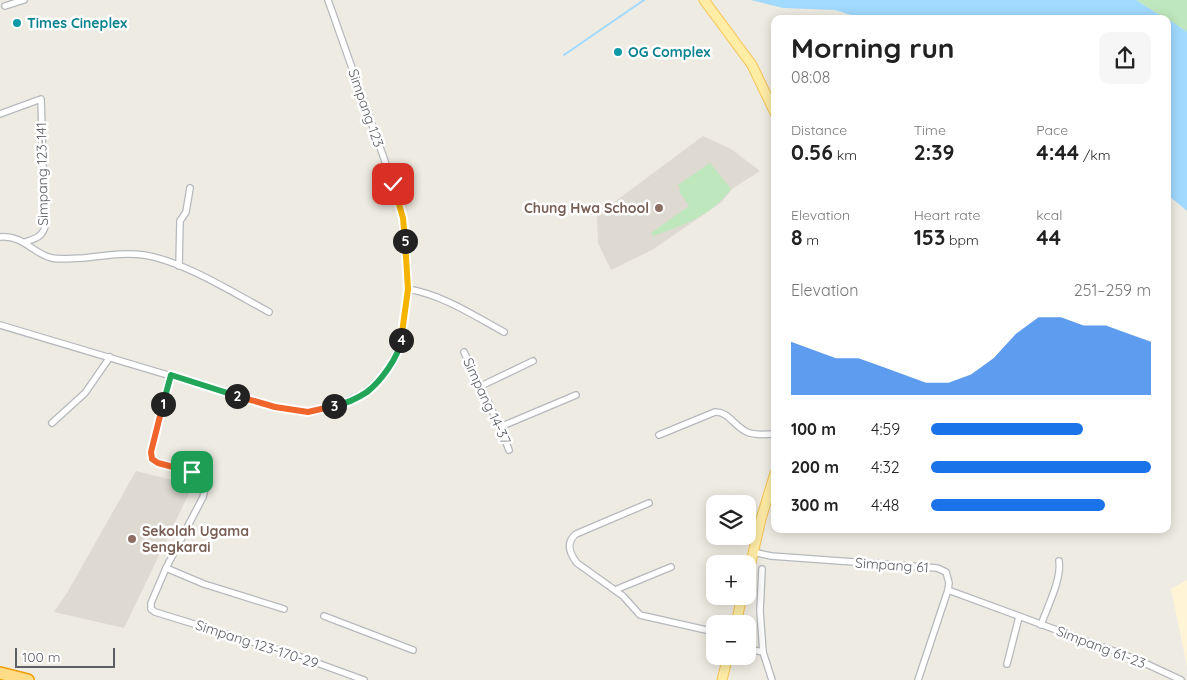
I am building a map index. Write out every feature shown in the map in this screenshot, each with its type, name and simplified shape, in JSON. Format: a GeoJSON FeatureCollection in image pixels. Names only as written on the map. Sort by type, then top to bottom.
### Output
{"type":"FeatureCollection","features":[{"type":"Feature","properties":{"kind":"highway"},"geometry":{"type":"LineString","coordinates":[[0,673],[28,680]]}},
{"type":"Feature","properties":{"kind":"main road"},"geometry":{"type":"LineString","coordinates":[[704,0],[752,65],[771,105]]}},
{"type":"Feature","properties":{"kind":"main road"},"geometry":{"type":"LineString","coordinates":[[752,555],[771,487]]}},
{"type":"Feature","properties":{"kind":"main road"},"geometry":{"type":"LineString","coordinates":[[722,680],[726,665]]}},
{"type":"Feature","properties":{"kind":"street"},"geometry":{"type":"LineString","coordinates":[[5,6],[24,0]]}},
{"type":"Feature","properties":{"kind":"street","name":"Simpang 123"},"geometry":{"type":"LineString","coordinates":[[0,325],[275,407],[308,412],[337,406],[366,392],[387,371],[400,345],[408,289],[407,254],[403,218],[393,184],[328,0]]}},
{"type":"Feature","properties":{"kind":"street","name":"Simpang 123-141"},"geometry":{"type":"LineString","coordinates":[[0,114],[41,99],[45,226],[41,235],[25,242],[0,237]]}},
{"type":"Feature","properties":{"kind":"street"},"geometry":{"type":"LineString","coordinates":[[179,266],[180,221],[186,212],[190,188]]}},
{"type":"Feature","properties":{"kind":"street"},"geometry":{"type":"LineString","coordinates":[[25,242],[38,252],[51,258],[64,259],[132,254],[145,256],[179,266],[269,312]]}},
{"type":"Feature","properties":{"kind":"street"},"geometry":{"type":"LineString","coordinates":[[408,289],[425,292],[443,299],[504,332]]}},
{"type":"Feature","properties":{"kind":"street","name":"Simpang 14-37"},"geometry":{"type":"LineString","coordinates":[[464,352],[510,450]]}},
{"type":"Feature","properties":{"kind":"street"},"geometry":{"type":"LineString","coordinates":[[52,423],[85,393],[110,357]]}},
{"type":"Feature","properties":{"kind":"street"},"geometry":{"type":"LineString","coordinates":[[481,386],[533,361]]}},
{"type":"Feature","properties":{"kind":"street"},"geometry":{"type":"LineString","coordinates":[[171,375],[151,452],[152,459],[158,463],[199,476],[205,481],[205,488],[203,497],[166,568],[204,584],[284,610]]}},
{"type":"Feature","properties":{"kind":"street"},"geometry":{"type":"LineString","coordinates":[[500,427],[555,405],[576,394]]}},
{"type":"Feature","properties":{"kind":"street"},"geometry":{"type":"LineString","coordinates":[[659,435],[715,412],[726,414],[736,426],[747,432],[771,434]]}},
{"type":"Feature","properties":{"kind":"street"},"geometry":{"type":"LineString","coordinates":[[649,503],[576,534],[569,542],[572,557],[623,596],[640,615],[706,630]]}},
{"type":"Feature","properties":{"kind":"street","name":"Simpang 61"},"geometry":{"type":"LineString","coordinates":[[753,552],[771,556],[937,568],[946,572],[949,578],[948,590]]}},
{"type":"Feature","properties":{"kind":"street"},"geometry":{"type":"LineString","coordinates":[[1041,625],[1057,580],[1060,567],[1059,561]]}},
{"type":"Feature","properties":{"kind":"street"},"geometry":{"type":"LineString","coordinates":[[615,590],[671,567]]}},
{"type":"Feature","properties":{"kind":"street","name":"Simpang 123-170-29"},"geometry":{"type":"LineString","coordinates":[[166,568],[151,603],[151,609],[155,612],[298,656],[364,680]]}},
{"type":"Feature","properties":{"kind":"street"},"geometry":{"type":"LineString","coordinates":[[762,570],[760,611],[763,652],[772,680]]}},
{"type":"Feature","properties":{"kind":"street"},"geometry":{"type":"LineString","coordinates":[[918,680],[948,590]]}},
{"type":"Feature","properties":{"kind":"street","name":"Simpang 61-23"},"geometry":{"type":"LineString","coordinates":[[948,590],[1138,660],[1182,680]]}},
{"type":"Feature","properties":{"kind":"street"},"geometry":{"type":"LineString","coordinates":[[324,616],[413,650]]}},
{"type":"Feature","properties":{"kind":"street"},"geometry":{"type":"LineString","coordinates":[[1007,664],[1019,617]]}},
{"type":"Feature","properties":{"kind":"street"},"geometry":{"type":"LineString","coordinates":[[756,651],[763,652]]}},
{"type":"Feature","properties":{"kind":"shaded area","name":"Chung Hwa School"},"geometry":{"type":"Polygon","coordinates":[[[703,136],[731,149],[760,171],[732,189],[722,202],[652,250],[611,270],[598,243],[597,215],[703,136]]]}},
{"type":"Feature","properties":{"kind":"shaded area","name":"Sekolah Ugama Sengkarai"},"geometry":{"type":"Polygon","coordinates":[[[136,471],[193,485],[124,628],[54,612],[67,593],[136,471]]]}},
{"type":"Feature","properties":{"kind":"shaded area"},"geometry":{"type":"Polygon","coordinates":[[[1187,580],[1187,666],[1171,589],[1187,580]]]}},
{"type":"Feature","properties":{"kind":"green space"},"geometry":{"type":"Polygon","coordinates":[[[1136,0],[1187,0],[1187,32],[1171,22],[1171,15],[1160,15],[1136,0]]]}},
{"type":"Feature","properties":{"kind":"green space"},"geometry":{"type":"Polygon","coordinates":[[[710,163],[731,189],[706,213],[653,236],[651,233],[689,206],[679,191],[681,190],[678,185],[710,163]]]}},
{"type":"Feature","properties":{"kind":"water"},"geometry":{"type":"Polygon","coordinates":[[[751,0],[1136,0],[1160,15],[851,15],[835,10],[783,8],[751,0]]]}},
{"type":"Feature","properties":{"kind":"water"},"geometry":{"type":"Polygon","coordinates":[[[1171,21],[1187,32],[1187,211],[1171,198],[1171,21]]]}},
{"type":"Feature","properties":{"kind":"waterway"},"geometry":{"type":"LineString","coordinates":[[564,55],[644,0]]}},
{"type":"Feature","properties":{"kind":"place","name":"Times Cineplex"},"geometry":{"type":"Point","coordinates":[17,23]}},
{"type":"Feature","properties":{"kind":"place","name":"OG Complex"},"geometry":{"type":"Point","coordinates":[618,52]}},
{"type":"Feature","properties":{"kind":"place","name":"Chung Hwa School"},"geometry":{"type":"Point","coordinates":[659,208]}},
{"type":"Feature","properties":{"kind":"place","name":"Sekolah Ugama Sengkarai"},"geometry":{"type":"Point","coordinates":[132,539]}},
{"type":"Feature","properties":{"kind":"route"},"geometry":{"type":"LineString","coordinates":[[192,472],[158,463],[152,459],[151,452],[171,375],[275,407],[308,412],[337,406],[366,392],[387,371],[400,345],[408,289],[403,218],[393,184]]}}]}
